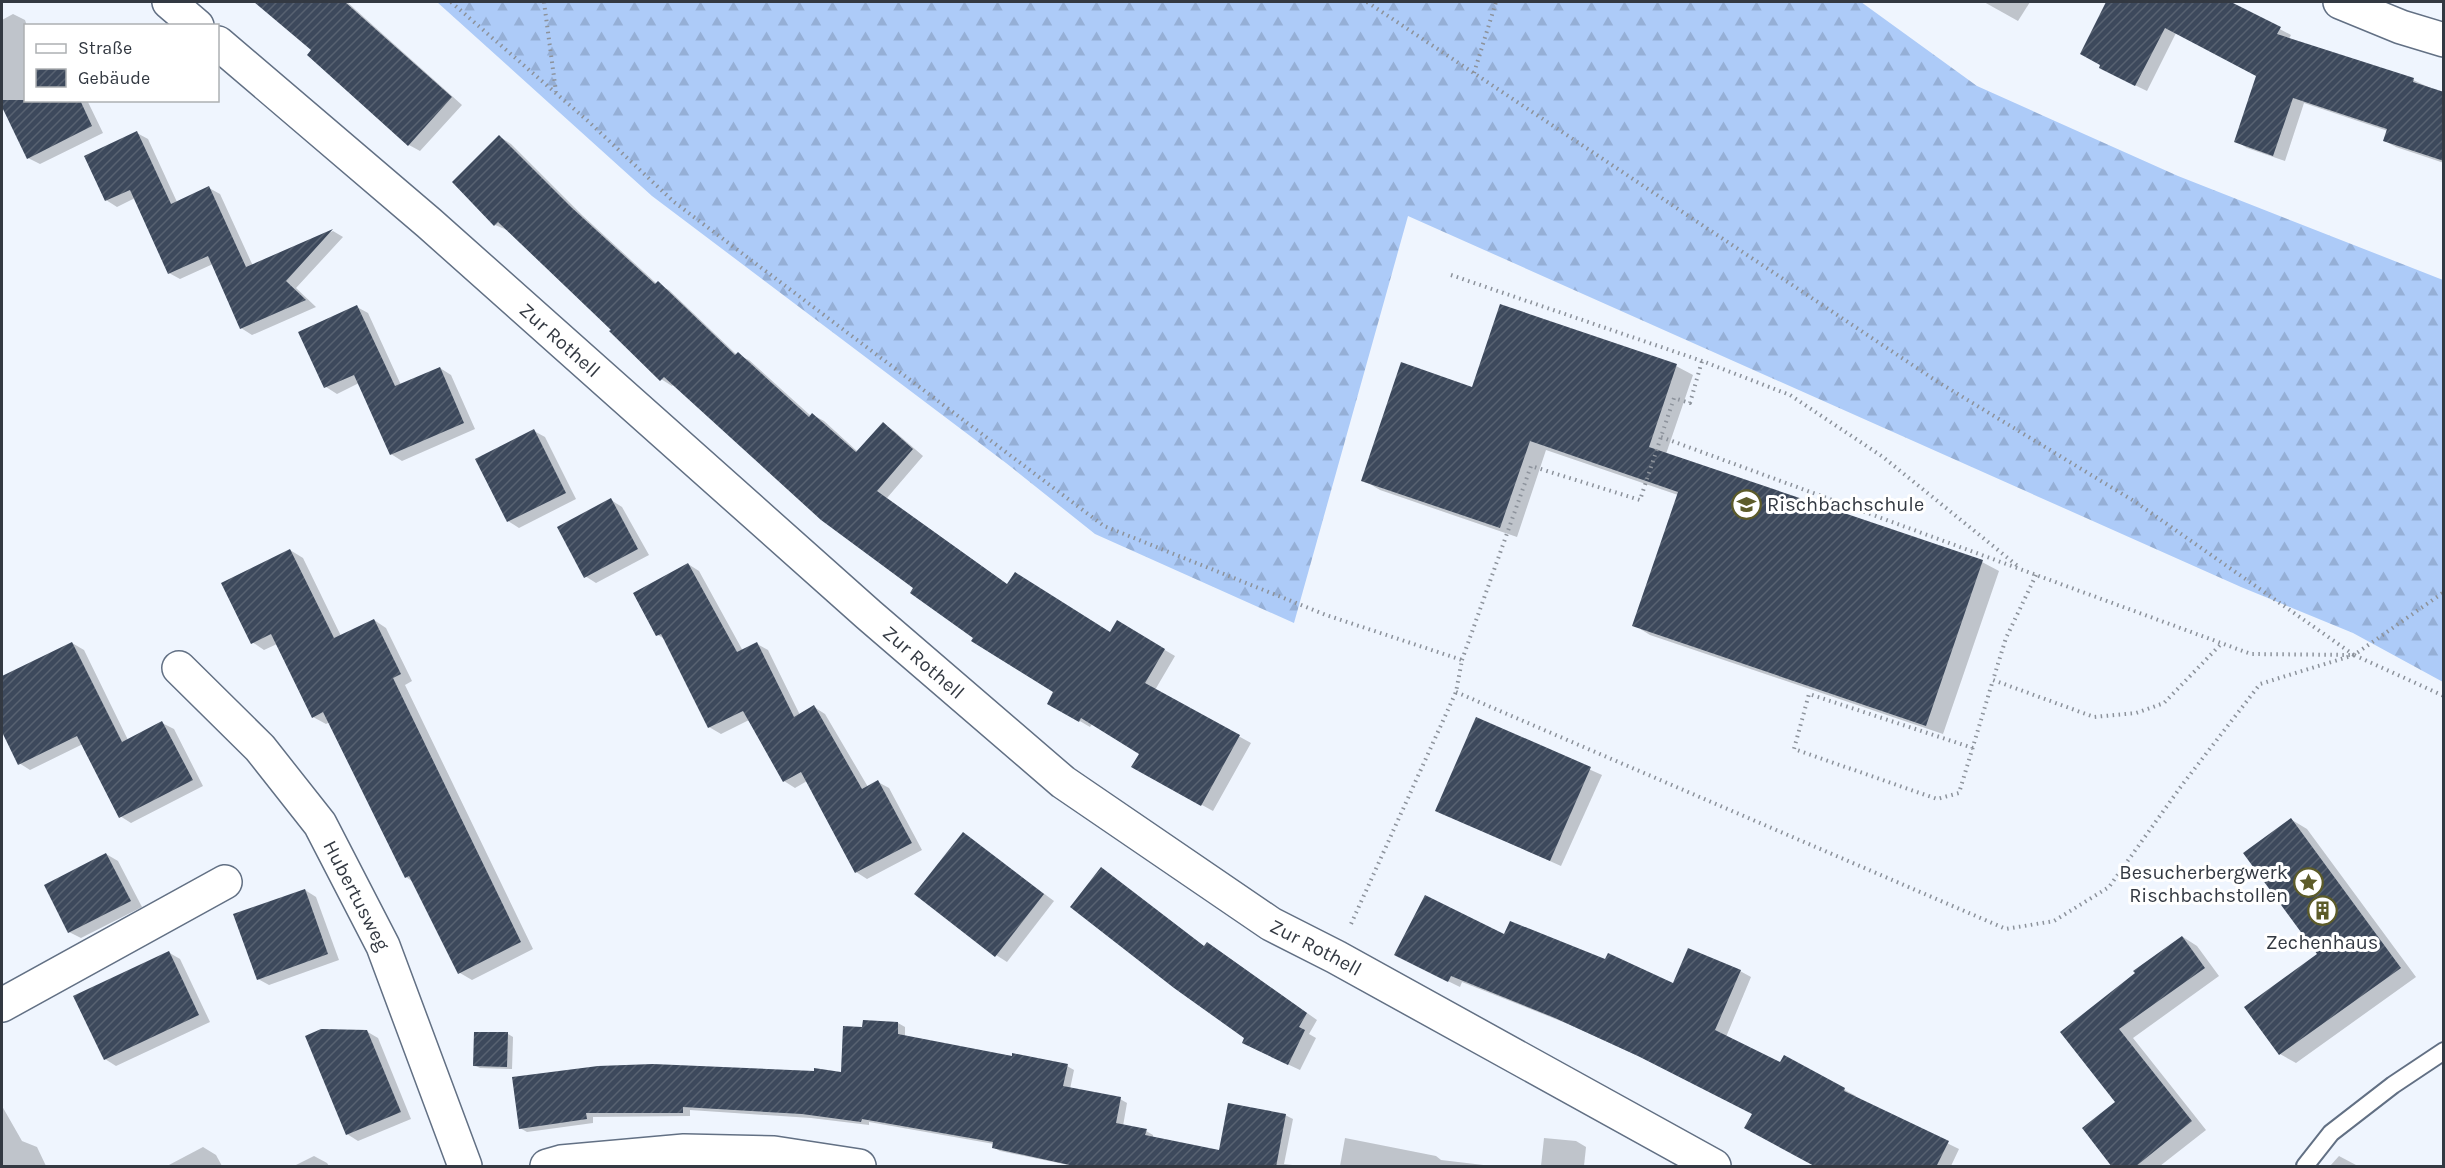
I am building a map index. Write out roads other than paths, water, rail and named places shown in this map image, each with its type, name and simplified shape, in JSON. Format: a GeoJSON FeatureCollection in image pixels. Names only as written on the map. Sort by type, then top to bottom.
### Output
{"type":"FeatureCollection","features":[{"type":"Feature","properties":{"kind":"street"},"geometry":{"type":"LineString","coordinates":[[169,2],[195,24]]}},
{"type":"Feature","properties":{"kind":"street"},"geometry":{"type":"LineString","coordinates":[[2340,2],[2401,27],[2444,40]]}},
{"type":"Feature","properties":{"kind":"street","name":"Zur Rothell"},"geometry":{"type":"LineString","coordinates":[[219,44],[429,223],[869,615],[1063,782],[1271,924],[1336,957],[1714,1167]]}},
{"type":"Feature","properties":{"kind":"street","name":"Hubertusweg"},"geometry":{"type":"LineString","coordinates":[[179,668],[260,748],[320,824],[383,946],[465,1167]]}},
{"type":"Feature","properties":{"kind":"street"},"geometry":{"type":"LineString","coordinates":[[2,1005],[225,882]]}},
{"type":"Feature","properties":{"kind":"street"},"geometry":{"type":"LineString","coordinates":[[547,1167],[561,1162],[684,1151],[774,1153],[859,1167]]}},
{"type":"Feature","properties":{"kind":"lane"},"geometry":{"type":"LineString","coordinates":[[2305,1167],[2331,1133],[2392,1085],[2444,1051]]}},
{"type":"Feature","properties":{"kind":"place","name":"Rischbachschule"},"geometry":{"type":"Point","coordinates":[1746,504]}},
{"type":"Feature","properties":{"kind":"place","name":"Besucherbergwerk Rischbachstollen"},"geometry":{"type":"Point","coordinates":[2309,883]}},
{"type":"Feature","properties":{"kind":"place","name":"Zechenhaus"},"geometry":{"type":"Point","coordinates":[2322,911]}}]}
